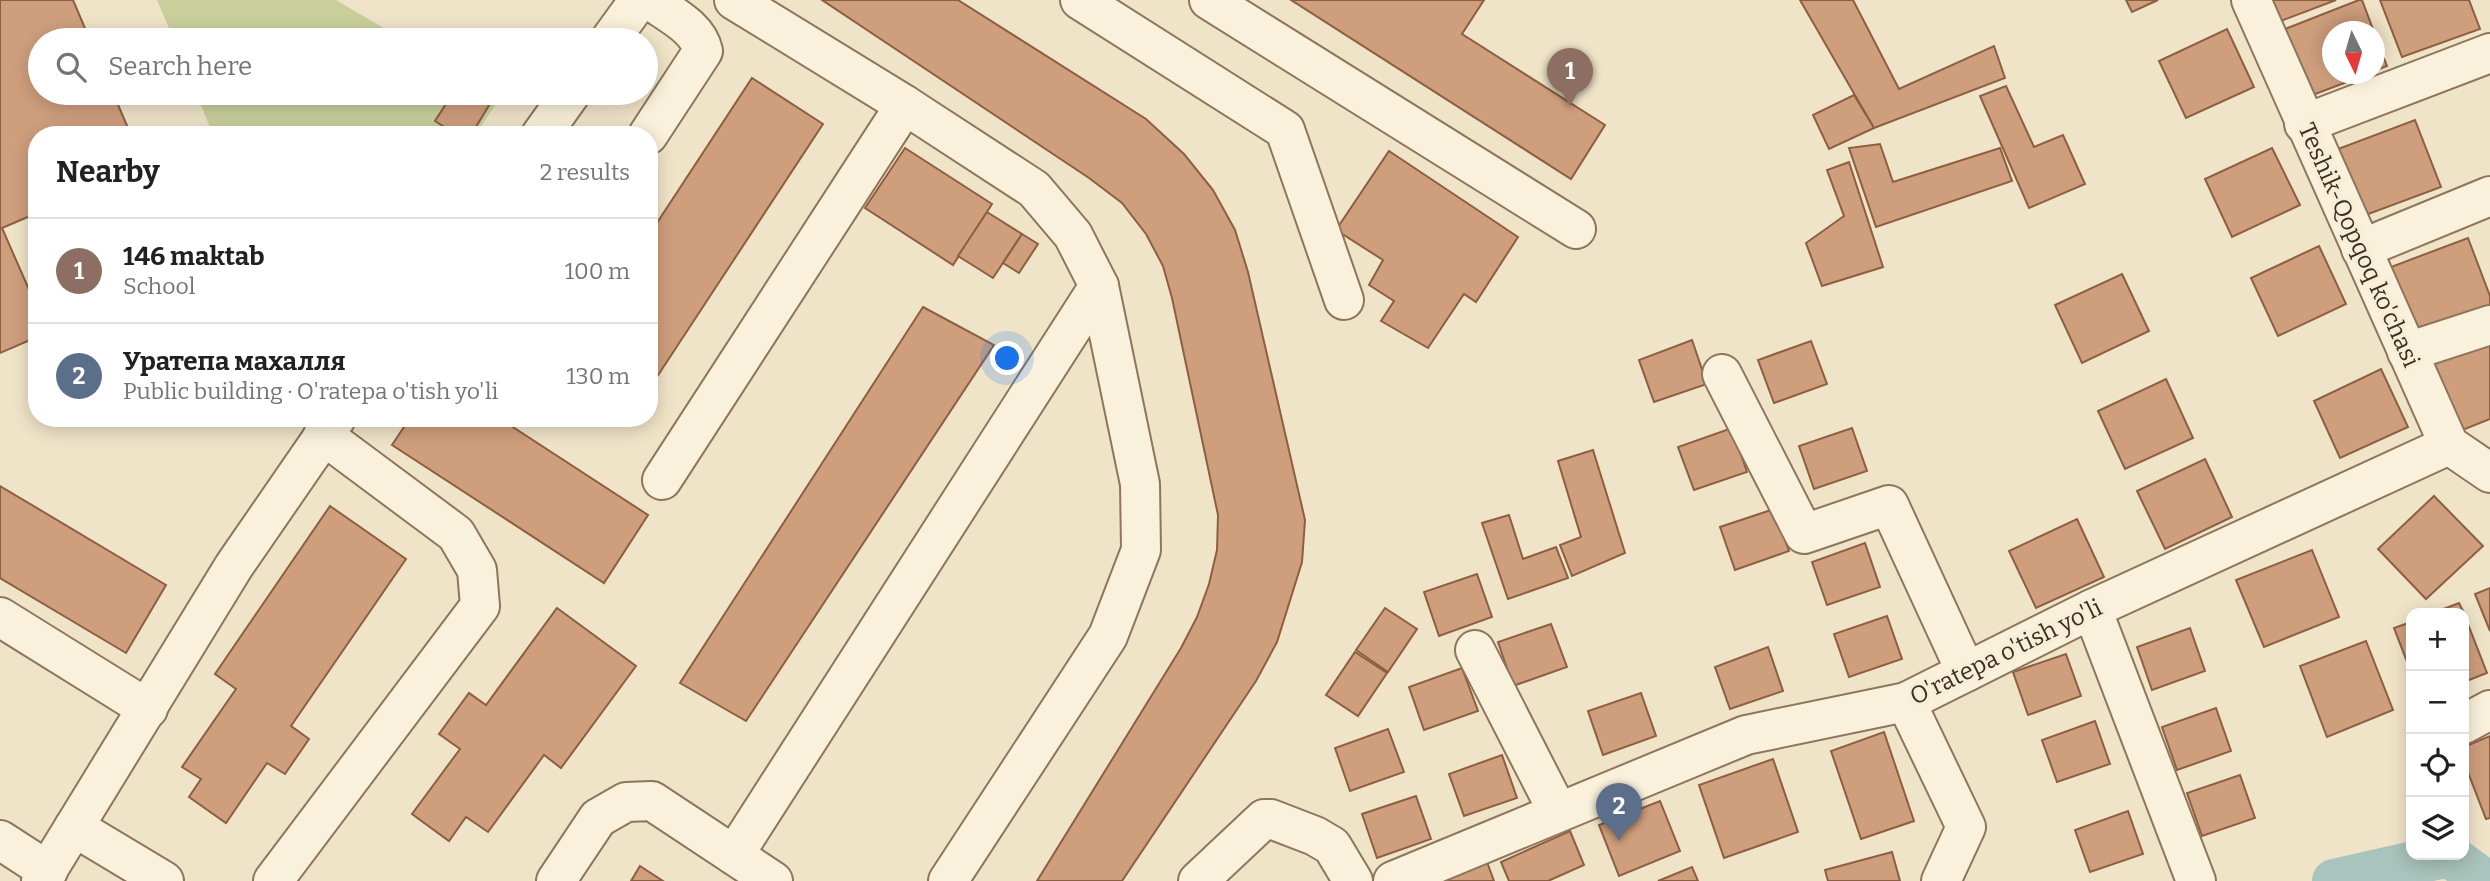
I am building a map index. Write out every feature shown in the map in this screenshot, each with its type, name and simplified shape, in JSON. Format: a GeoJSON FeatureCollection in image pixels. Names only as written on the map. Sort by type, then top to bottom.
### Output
{"type":"FeatureCollection","features":[{"type":"Feature","properties":{"kind":"street"},"geometry":{"type":"LineString","coordinates":[[619,28],[639,0]]}},
{"type":"Feature","properties":{"kind":"street"},"geometry":{"type":"LineString","coordinates":[[650,0],[695,33],[704,51],[654,126]]}},
{"type":"Feature","properties":{"kind":"street"},"geometry":{"type":"LineString","coordinates":[[734,0],[905,105],[1034,189],[1073,235],[1099,286],[1140,484],[1141,550],[1108,636],[948,881]]}},
{"type":"Feature","properties":{"kind":"street"},"geometry":{"type":"LineString","coordinates":[[1080,0],[1285,131],[1344,300]]}},
{"type":"Feature","properties":{"kind":"street"},"geometry":{"type":"LineString","coordinates":[[1209,0],[1576,229]]}},
{"type":"Feature","properties":{"kind":"street","name":"Teshik-Qopqoq ko'chasi"},"geometry":{"type":"LineString","coordinates":[[2251,0],[2449,445]]}},
{"type":"Feature","properties":{"kind":"street"},"geometry":{"type":"LineString","coordinates":[[2304,124],[2490,53]]}},
{"type":"Feature","properties":{"kind":"street"},"geometry":{"type":"LineString","coordinates":[[547,126],[562,105]]}},
{"type":"Feature","properties":{"kind":"street"},"geometry":{"type":"LineString","coordinates":[[662,480],[905,105]]}},
{"type":"Feature","properties":{"kind":"street"},"geometry":{"type":"LineString","coordinates":[[2361,249],[2490,197]]}},
{"type":"Feature","properties":{"kind":"street"},"geometry":{"type":"LineString","coordinates":[[734,855],[1099,286]]}},
{"type":"Feature","properties":{"kind":"street"},"geometry":{"type":"LineString","coordinates":[[2407,352],[2490,325]]}},
{"type":"Feature","properties":{"kind":"street"},"geometry":{"type":"LineString","coordinates":[[1722,374],[1804,534],[1889,505],[1966,672]]}},
{"type":"Feature","properties":{"kind":"street"},"geometry":{"type":"LineString","coordinates":[[0,840],[45,876],[234,566],[330,427],[456,534],[477,570],[480,606],[273,881]]}},
{"type":"Feature","properties":{"kind":"street"},"geometry":{"type":"LineString","coordinates":[[2449,445],[2490,473]]}},
{"type":"Feature","properties":{"kind":"street","name":"O'ratepa o'tish yo'li"},"geometry":{"type":"LineString","coordinates":[[1393,881],[1746,735],[1906,702],[2092,610],[2449,445]]}},
{"type":"Feature","properties":{"kind":"street"},"geometry":{"type":"LineString","coordinates":[[2092,610],[2196,881]]}},
{"type":"Feature","properties":{"kind":"street"},"geometry":{"type":"LineString","coordinates":[[0,617],[148,709]]}},
{"type":"Feature","properties":{"kind":"street"},"geometry":{"type":"LineString","coordinates":[[1475,650],[1558,812]]}},
{"type":"Feature","properties":{"kind":"street"},"geometry":{"type":"LineString","coordinates":[[1906,702],[1966,827],[1941,881]]}},
{"type":"Feature","properties":{"kind":"street"},"geometry":{"type":"LineString","coordinates":[[2469,721],[2490,710]]}},
{"type":"Feature","properties":{"kind":"street"},"geometry":{"type":"LineString","coordinates":[[556,881],[598,818],[626,802],[652,802],[773,881]]}},
{"type":"Feature","properties":{"kind":"street"},"geometry":{"type":"LineString","coordinates":[[1198,881],[1264,819],[1315,836],[1332,846],[1353,881]]}},
{"type":"Feature","properties":{"kind":"street"},"geometry":{"type":"LineString","coordinates":[[74,827],[164,881]]}},
{"type":"Feature","properties":{"kind":"green space"},"geometry":{"type":"Polygon","coordinates":[[[157,0],[336,0],[384,28],[169,28],[157,0]]]}},
{"type":"Feature","properties":{"kind":"green space"},"geometry":{"type":"Polygon","coordinates":[[[201,105],[495,105],[481,126],[209,126],[201,105]]]}},
{"type":"Feature","properties":{"kind":"building"},"geometry":{"type":"Polygon","coordinates":[[[0,0],[73,0],[85,28],[28,28],[28,105],[118,105],[127,126],[28,126],[28,217],[2,228],[28,287],[28,341],[0,353],[0,0]]]}},
{"type":"Feature","properties":{"kind":"building"},"geometry":{"type":"Polygon","coordinates":[[[822,0],[958,0],[1146,119],[1184,154],[1213,190],[1235,230],[1248,272],[1305,520],[1302,562],[1277,642],[1256,681],[1122,881],[1037,881],[1181,648],[1197,617],[1217,550],[1218,515],[1163,266],[1146,234],[1122,203],[1089,178],[822,0]]]}},
{"type":"Feature","properties":{"kind":"building"},"geometry":{"type":"Polygon","coordinates":[[[1291,0],[1484,0],[1462,34],[1605,125],[1571,179],[1291,0]]]}},
{"type":"Feature","properties":{"kind":"building"},"geometry":{"type":"Polygon","coordinates":[[[1800,0],[1853,0],[1899,89],[1994,46],[2005,78],[1874,128],[1800,0]]]}},
{"type":"Feature","properties":{"kind":"building"},"geometry":{"type":"Polygon","coordinates":[[[2126,0],[2158,0],[2132,12],[2126,0]]]}},
{"type":"Feature","properties":{"kind":"building"},"geometry":{"type":"Polygon","coordinates":[[[2270,0],[2336,0],[2278,22],[2270,0]]]}},
{"type":"Feature","properties":{"kind":"building"},"geometry":{"type":"Polygon","coordinates":[[[2359,0],[2362,0],[2370,21],[2322,21],[2322,84],[2342,84],[2310,96],[2285,29],[2359,0]]]}},
{"type":"Feature","properties":{"kind":"building"},"geometry":{"type":"Polygon","coordinates":[[[2380,0],[2469,0],[2480,29],[2402,57],[2380,0]]]}},
{"type":"Feature","properties":{"kind":"building"},"geometry":{"type":"Polygon","coordinates":[[[2227,29],[2254,87],[2186,118],[2159,61],[2227,29]]]}},
{"type":"Feature","properties":{"kind":"building"},"geometry":{"type":"Polygon","coordinates":[[[752,78],[823,124],[658,375],[658,221],[752,78]]]}},
{"type":"Feature","properties":{"kind":"building"},"geometry":{"type":"Polygon","coordinates":[[[2006,86],[2034,147],[2063,135],[2085,184],[2029,208],[1980,96],[2006,86]]]}},
{"type":"Feature","properties":{"kind":"building"},"geometry":{"type":"Polygon","coordinates":[[[1854,95],[1874,128],[1829,149],[1813,115],[1854,95]]]}},
{"type":"Feature","properties":{"kind":"building"},"geometry":{"type":"Polygon","coordinates":[[[445,105],[489,105],[476,126],[443,126],[435,121],[445,105]]]}},
{"type":"Feature","properties":{"kind":"building"},"geometry":{"type":"Polygon","coordinates":[[[2415,120],[2441,187],[2363,216],[2338,149],[2415,120]]]}},
{"type":"Feature","properties":{"kind":"building"},"geometry":{"type":"Polygon","coordinates":[[[1880,144],[1893,182],[2000,148],[2012,181],[1876,227],[1849,148],[1880,144]]]}},
{"type":"Feature","properties":{"kind":"building"},"geometry":{"type":"Polygon","coordinates":[[[905,148],[992,204],[953,265],[865,208],[905,148]]]}},
{"type":"Feature","properties":{"kind":"building"},"geometry":{"type":"Polygon","coordinates":[[[2272,148],[2300,205],[2232,237],[2205,179],[2272,148]]]}},
{"type":"Feature","properties":{"kind":"building"},"geometry":{"type":"Polygon","coordinates":[[[1389,151],[1518,237],[1476,302],[1464,294],[1428,348],[1381,321],[1394,301],[1369,285],[1383,260],[1336,230],[1389,151]]]}},
{"type":"Feature","properties":{"kind":"building"},"geometry":{"type":"Polygon","coordinates":[[[1849,162],[1883,267],[1822,286],[1806,243],[1844,216],[1827,170],[1849,162]]]}},
{"type":"Feature","properties":{"kind":"building"},"geometry":{"type":"Polygon","coordinates":[[[987,212],[1022,234],[993,278],[958,256],[987,212]]]}},
{"type":"Feature","properties":{"kind":"building"},"geometry":{"type":"Polygon","coordinates":[[[1022,234],[1038,244],[1019,273],[1003,263],[1022,234]]]}},
{"type":"Feature","properties":{"kind":"building"},"geometry":{"type":"Polygon","coordinates":[[[2468,238],[2490,296],[2490,307],[2416,334],[2391,267],[2468,238]]]}},
{"type":"Feature","properties":{"kind":"building"},"geometry":{"type":"Polygon","coordinates":[[[2319,246],[2346,304],[2278,336],[2251,278],[2319,246]]]}},
{"type":"Feature","properties":{"kind":"building"},"geometry":{"type":"Polygon","coordinates":[[[2122,274],[2149,331],[2082,363],[2055,305],[2122,274]]]}},
{"type":"Feature","properties":{"kind":"building"},"geometry":{"type":"Polygon","coordinates":[[[923,307],[994,345],[746,721],[680,683],[923,307]]]}},
{"type":"Feature","properties":{"kind":"building"},"geometry":{"type":"Polygon","coordinates":[[[1692,340],[1707,384],[1654,402],[1639,360],[1692,340]]]}},
{"type":"Feature","properties":{"kind":"building"},"geometry":{"type":"Polygon","coordinates":[[[1811,341],[1827,384],[1774,403],[1758,360],[1811,341]]]}},
{"type":"Feature","properties":{"kind":"building"},"geometry":{"type":"Polygon","coordinates":[[[2490,343],[2490,419],[2455,433],[2429,365],[2490,343]]]}},
{"type":"Feature","properties":{"kind":"building"},"geometry":{"type":"Polygon","coordinates":[[[2381,369],[2408,427],[2340,458],[2314,401],[2381,369]]]}},
{"type":"Feature","properties":{"kind":"building"},"geometry":{"type":"Polygon","coordinates":[[[2166,379],[2193,438],[2125,469],[2098,411],[2166,379]]]}},
{"type":"Feature","properties":{"kind":"building"},"geometry":{"type":"Polygon","coordinates":[[[404,427],[513,427],[648,515],[604,583],[392,445],[404,427]]]}},
{"type":"Feature","properties":{"kind":"building"},"geometry":{"type":"Polygon","coordinates":[[[1732,428],[1747,472],[1694,490],[1678,447],[1732,428]]]}},
{"type":"Feature","properties":{"kind":"building"},"geometry":{"type":"Polygon","coordinates":[[[1852,428],[1867,471],[1814,489],[1799,446],[1852,428]]]}},
{"type":"Feature","properties":{"kind":"building"},"geometry":{"type":"Polygon","coordinates":[[[1593,450],[1625,553],[1572,576],[1560,545],[1581,537],[1558,461],[1593,450]]]}},
{"type":"Feature","properties":{"kind":"building"},"geometry":{"type":"Polygon","coordinates":[[[2205,459],[2232,517],[2165,549],[2137,491],[2205,459]]]}},
{"type":"Feature","properties":{"kind":"building"},"geometry":{"type":"Polygon","coordinates":[[[0,486],[166,585],[126,653],[0,578],[0,486]]]}},
{"type":"Feature","properties":{"kind":"building"},"geometry":{"type":"Polygon","coordinates":[[[2434,496],[2483,546],[2426,599],[2378,549],[2434,496]]]}},
{"type":"Feature","properties":{"kind":"building"},"geometry":{"type":"Polygon","coordinates":[[[330,506],[406,559],[291,726],[309,739],[285,774],[267,763],[226,823],[189,797],[201,779],[182,767],[236,689],[215,674],[330,506]]]}},
{"type":"Feature","properties":{"kind":"building"},"geometry":{"type":"Polygon","coordinates":[[[1774,509],[1789,551],[1735,570],[1720,527],[1774,509]]]}},
{"type":"Feature","properties":{"kind":"building"},"geometry":{"type":"Polygon","coordinates":[[[1509,515],[1523,559],[1556,547],[1568,578],[1508,599],[1482,523],[1509,515]]]}},
{"type":"Feature","properties":{"kind":"building"},"geometry":{"type":"Polygon","coordinates":[[[2077,519],[2104,577],[2036,608],[2009,551],[2077,519]]]}},
{"type":"Feature","properties":{"kind":"building"},"geometry":{"type":"Polygon","coordinates":[[[1865,543],[1880,587],[1827,605],[1812,562],[1865,543]]]}},
{"type":"Feature","properties":{"kind":"building"},"geometry":{"type":"Polygon","coordinates":[[[2312,550],[2339,617],[2264,647],[2236,580],[2312,550]]]}},
{"type":"Feature","properties":{"kind":"building"},"geometry":{"type":"Polygon","coordinates":[[[1477,574],[1492,617],[1439,636],[1424,592],[1477,574]]]}},
{"type":"Feature","properties":{"kind":"building"},"geometry":{"type":"Polygon","coordinates":[[[2490,588],[2490,631],[2475,594],[2490,588]]]}},
{"type":"Feature","properties":{"kind":"building"},"geometry":{"type":"Polygon","coordinates":[[[2459,603],[2462,608],[2446,608],[2459,603]]]}},
{"type":"Feature","properties":{"kind":"building"},"geometry":{"type":"Polygon","coordinates":[[[557,608],[636,666],[561,768],[544,755],[488,832],[466,817],[449,841],[412,814],[460,749],[439,734],[469,693],[486,705],[557,608]]]}},
{"type":"Feature","properties":{"kind":"building"},"geometry":{"type":"Polygon","coordinates":[[[1385,608],[1417,629],[1388,672],[1356,650],[1385,608]]]}},
{"type":"Feature","properties":{"kind":"building"},"geometry":{"type":"Polygon","coordinates":[[[1887,616],[1902,659],[1849,677],[1834,634],[1887,616]]]}},
{"type":"Feature","properties":{"kind":"building"},"geometry":{"type":"Polygon","coordinates":[[[1551,624],[1567,667],[1513,686],[1498,642],[1551,624]]]}},
{"type":"Feature","properties":{"kind":"building"},"geometry":{"type":"Polygon","coordinates":[[[2406,624],[2406,659],[2394,628],[2406,624]]]}},
{"type":"Feature","properties":{"kind":"building"},"geometry":{"type":"Polygon","coordinates":[[[2469,627],[2487,673],[2469,680],[2469,627]]]}},
{"type":"Feature","properties":{"kind":"building"},"geometry":{"type":"Polygon","coordinates":[[[2190,628],[2205,671],[2152,690],[2137,647],[2190,628]]]}},
{"type":"Feature","properties":{"kind":"building"},"geometry":{"type":"Polygon","coordinates":[[[2366,641],[2393,710],[2327,737],[2300,666],[2366,641]]]}},
{"type":"Feature","properties":{"kind":"building"},"geometry":{"type":"Polygon","coordinates":[[[1768,647],[1783,691],[1730,709],[1715,667],[1768,647]]]}},
{"type":"Feature","properties":{"kind":"building"},"geometry":{"type":"Polygon","coordinates":[[[1355,652],[1387,673],[1358,716],[1326,695],[1355,652]]]}},
{"type":"Feature","properties":{"kind":"building"},"geometry":{"type":"Polygon","coordinates":[[[2066,654],[2081,696],[2028,715],[2013,672],[2066,654]]]}},
{"type":"Feature","properties":{"kind":"building"},"geometry":{"type":"Polygon","coordinates":[[[1462,668],[1478,711],[1424,730],[1409,687],[1462,668]]]}},
{"type":"Feature","properties":{"kind":"building"},"geometry":{"type":"Polygon","coordinates":[[[1641,693],[1656,736],[1603,755],[1588,711],[1641,693]]]}},
{"type":"Feature","properties":{"kind":"building"},"geometry":{"type":"Polygon","coordinates":[[[2216,708],[2231,751],[2177,770],[2162,727],[2216,708]]]}},
{"type":"Feature","properties":{"kind":"building"},"geometry":{"type":"Polygon","coordinates":[[[2095,721],[2110,764],[2057,782],[2042,740],[2095,721]]]}},
{"type":"Feature","properties":{"kind":"building"},"geometry":{"type":"Polygon","coordinates":[[[1388,729],[1404,772],[1350,791],[1335,748],[1388,729]]]}},
{"type":"Feature","properties":{"kind":"building"},"geometry":{"type":"Polygon","coordinates":[[[1884,732],[1914,821],[1861,839],[1831,751],[1884,732]]]}},
{"type":"Feature","properties":{"kind":"building"},"geometry":{"type":"Polygon","coordinates":[[[2490,736],[2490,818],[2486,819],[2469,775],[2469,745],[2490,736]]]}},
{"type":"Feature","properties":{"kind":"building"},"geometry":{"type":"Polygon","coordinates":[[[1502,755],[1517,798],[1464,816],[1449,774],[1502,755]]]}},
{"type":"Feature","properties":{"kind":"building"},"geometry":{"type":"Polygon","coordinates":[[[1773,759],[1798,832],[1724,858],[1699,785],[1773,759]]]}},
{"type":"Feature","properties":{"kind":"building"},"geometry":{"type":"Polygon","coordinates":[[[2240,775],[2255,818],[2202,836],[2187,793],[2240,775]]]}},
{"type":"Feature","properties":{"kind":"building"},"geometry":{"type":"Polygon","coordinates":[[[1416,796],[1431,839],[1377,858],[1362,814],[1416,796]]]}},
{"type":"Feature","properties":{"kind":"building"},"geometry":{"type":"Polygon","coordinates":[[[1660,801],[1680,851],[1619,876],[1599,825],[1660,801]]]}},
{"type":"Feature","properties":{"kind":"building"},"geometry":{"type":"Polygon","coordinates":[[[2128,811],[2143,854],[2090,872],[2075,830],[2128,811]]]}},
{"type":"Feature","properties":{"kind":"building"},"geometry":{"type":"Polygon","coordinates":[[[1570,831],[1584,865],[1548,881],[1509,881],[1501,862],[1570,831]]]}},
{"type":"Feature","properties":{"kind":"building"},"geometry":{"type":"Polygon","coordinates":[[[1892,852],[1900,881],[1828,881],[1825,870],[1892,852]]]}},
{"type":"Feature","properties":{"kind":"building"},"geometry":{"type":"Polygon","coordinates":[[[1487,862],[1494,881],[1432,881],[1487,862]]]}},
{"type":"Feature","properties":{"kind":"building"},"geometry":{"type":"Polygon","coordinates":[[[640,866],[663,881],[631,881],[640,866]]]}},
{"type":"Feature","properties":{"kind":"building"},"geometry":{"type":"Polygon","coordinates":[[[1692,867],[1698,881],[1658,881],[1692,867]]]}},
{"type":"Feature","properties":{"kind":"waterway"},"geometry":{"type":"LineString","coordinates":[[2334,881],[2449,855],[2484,881]]}},
{"type":"Feature","properties":{"kind":"place","name":"146 maktab"},"geometry":{"type":"Point","coordinates":[1570,106]}},
{"type":"Feature","properties":{"kind":"place","name":"Уратепа махалля"},"geometry":{"type":"Point","coordinates":[1619,841]}}]}
